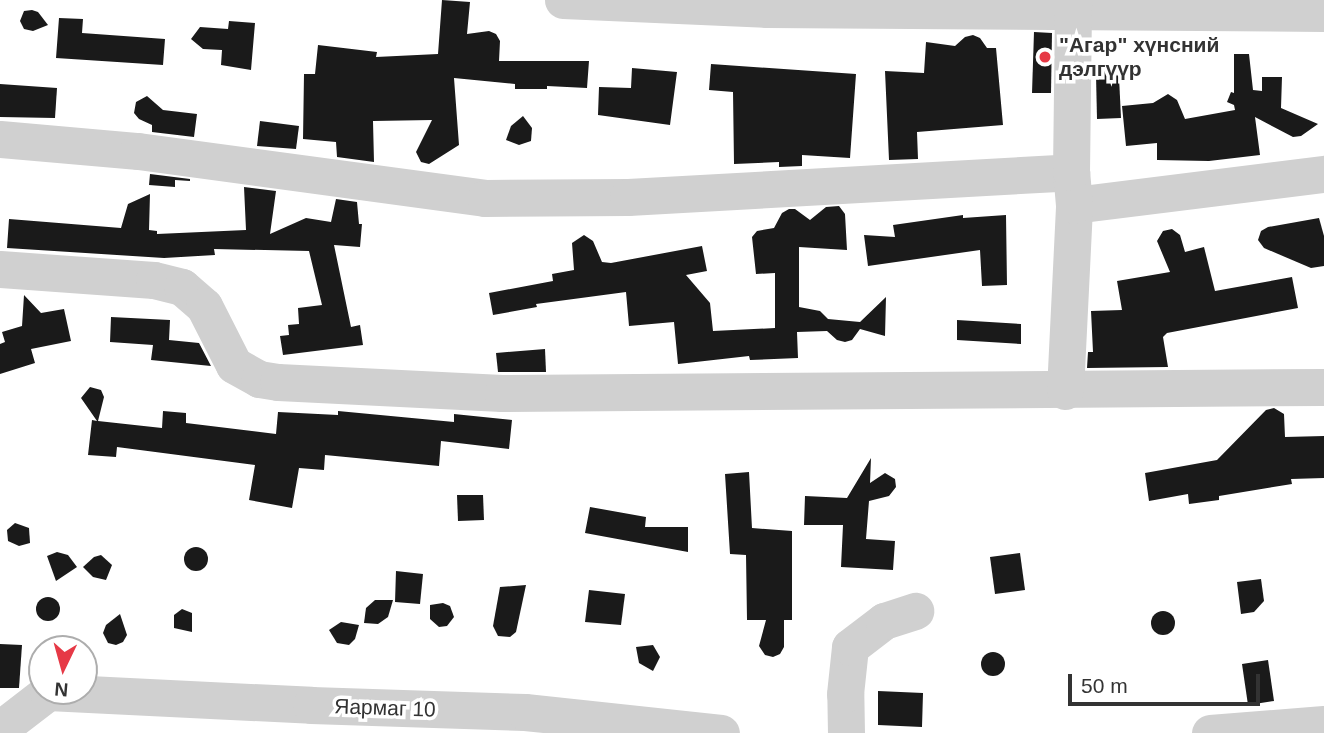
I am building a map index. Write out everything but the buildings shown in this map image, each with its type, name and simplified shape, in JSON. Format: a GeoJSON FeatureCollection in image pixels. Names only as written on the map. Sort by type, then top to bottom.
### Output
{"type":"FeatureCollection","features":[{"type":"Feature","properties":{"kind":"street"},"geometry":{"type":"LineString","coordinates":[[563,0],[767,9],[1073,5],[1324,13]]}},
{"type":"Feature","properties":{"kind":"street"},"geometry":{"type":"LineString","coordinates":[[1065,391],[1072,188],[1073,5]]}},
{"type":"Feature","properties":{"kind":"street"},"geometry":{"type":"LineString","coordinates":[[0,139],[138,151],[485,198],[1072,188],[1324,174]]}},
{"type":"Feature","properties":{"kind":"street"},"geometry":{"type":"LineString","coordinates":[[0,269],[154,280],[182,287],[204,306],[234,365],[259,379],[278,383],[502,393],[1065,391],[1324,387]]}},
{"type":"Feature","properties":{"kind":"street"},"geometry":{"type":"LineString","coordinates":[[846,733],[845,694],[850,646],[884,621],[915,611]]}},
{"type":"Feature","properties":{"kind":"street","name":"Яармаг 10"},"geometry":{"type":"LineString","coordinates":[[98,694],[525,712],[720,733]]}},
{"type":"Feature","properties":{"kind":"street"},"geometry":{"type":"LineString","coordinates":[[0,729],[31,705]]}},
{"type":"Feature","properties":{"kind":"street"},"geometry":{"type":"LineString","coordinates":[[1210,733],[1324,724]]}},
{"type":"Feature","properties":{"kind":"place","name":"\"Агар\" хүнсний дэлгүүр"},"geometry":{"type":"Point","coordinates":[1045,57]}}]}
